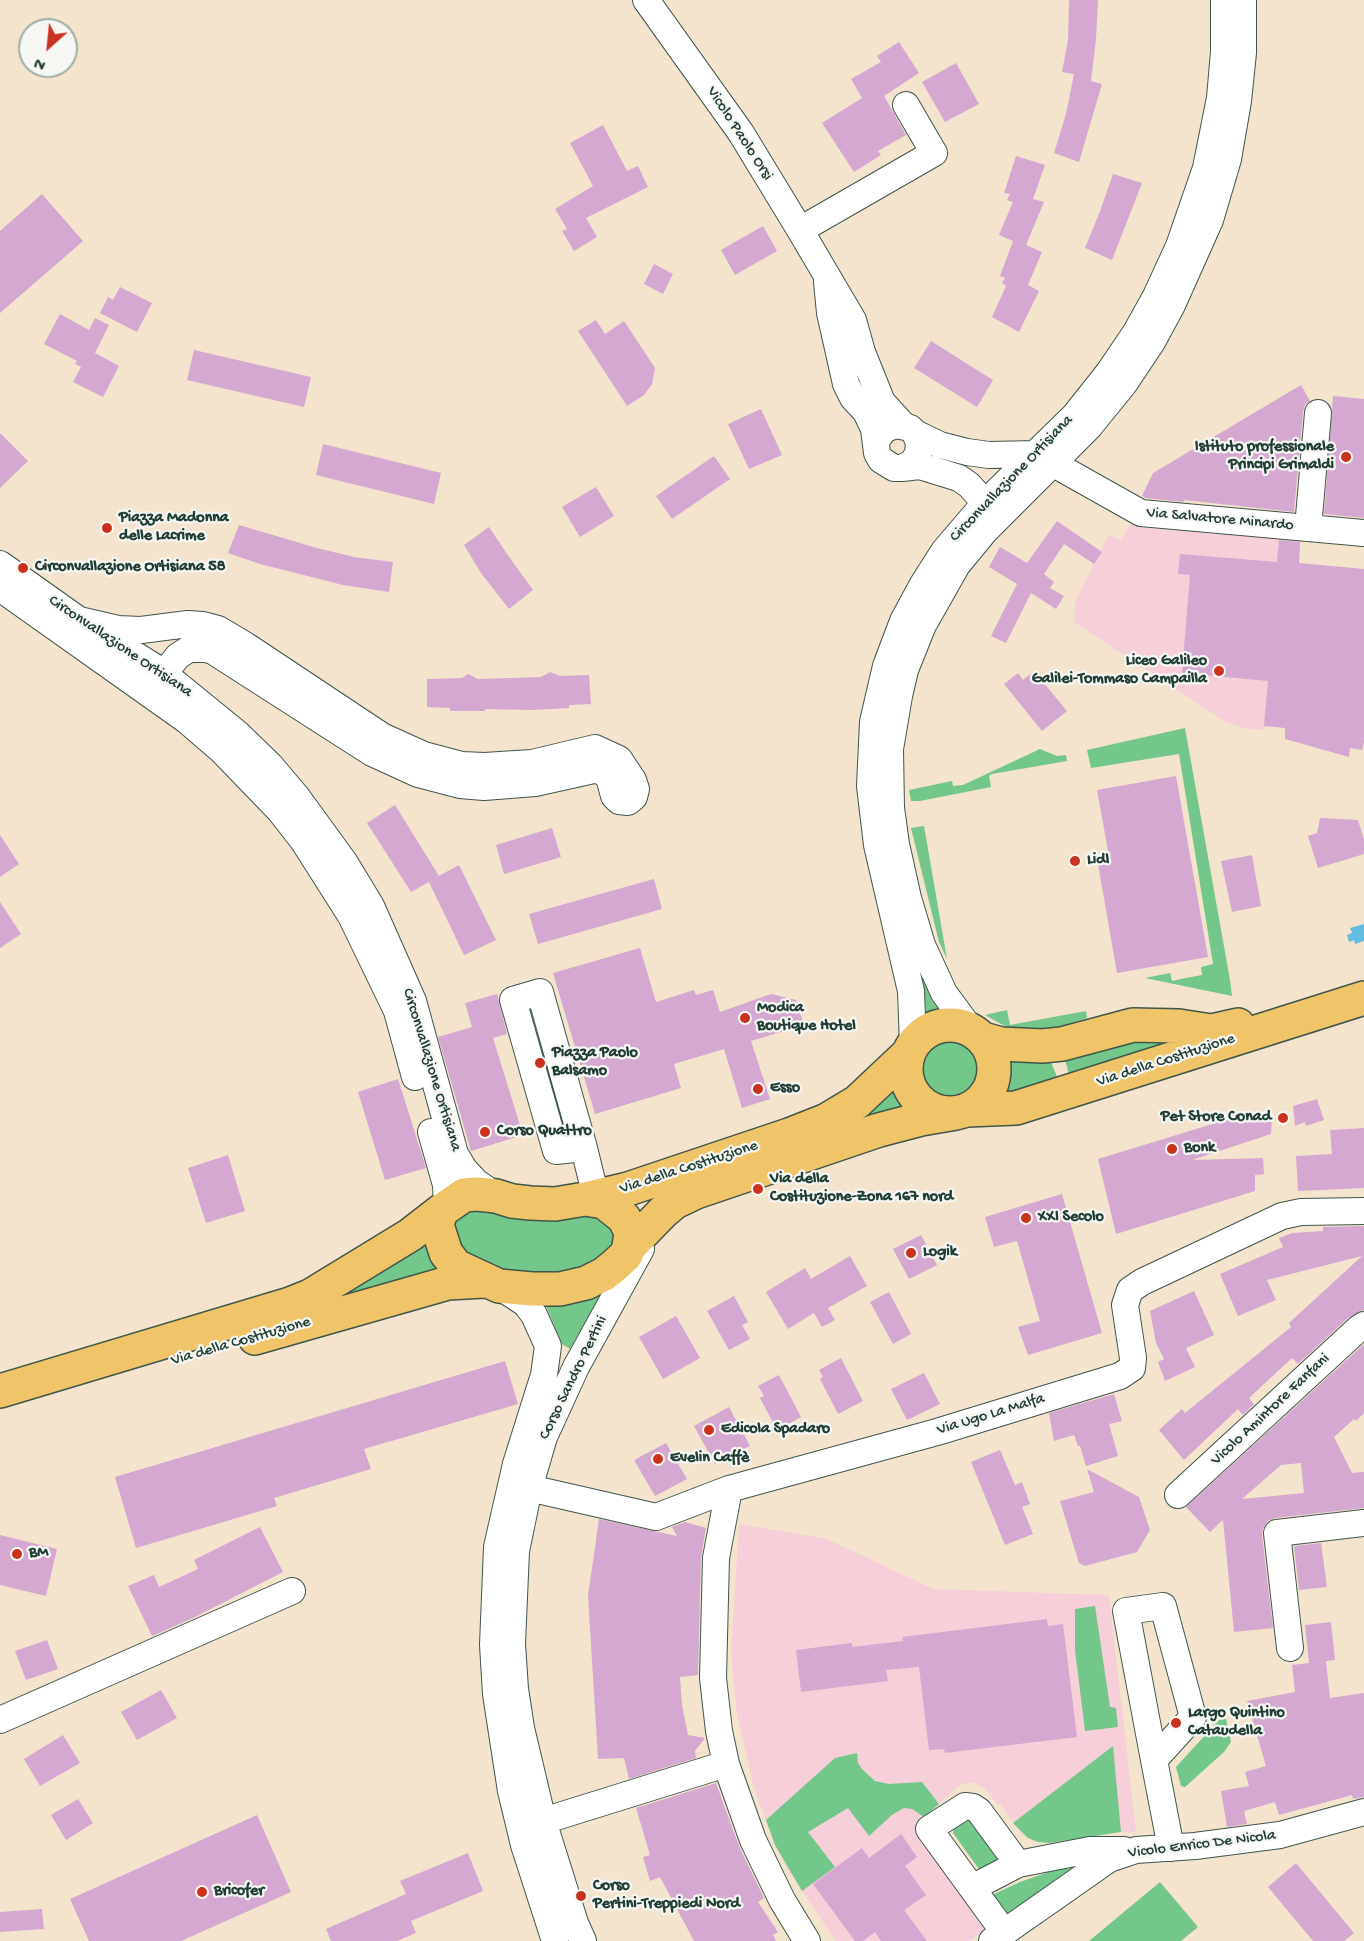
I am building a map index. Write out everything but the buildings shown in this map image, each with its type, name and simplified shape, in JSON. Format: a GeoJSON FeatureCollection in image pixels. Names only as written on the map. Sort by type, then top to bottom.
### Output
{"type":"FeatureCollection","features":[{"type":"Feature","properties":{"kind":"main road","name":"Via della Costituzione"},"geometry":{"type":"LineString","coordinates":[[977,1035],[1001,1044],[1042,1046],[1062,1044],[1132,1025],[1179,1026],[1211,1031],[1354,995]]}},
{"type":"Feature","properties":{"kind":"main road","name":"Via della Costituzione"},"geometry":{"type":"LineString","coordinates":[[0,1413],[448,1283],[492,1283],[532,1289],[560,1288],[586,1283],[625,1262],[663,1212],[675,1202],[696,1192],[879,1130],[961,1112],[1016,1108],[1354,995]]}},
{"type":"Feature","properties":{"kind":"main road"},"geometry":{"type":"LineString","coordinates":[[945,1025],[964,1027],[977,1035],[993,1058],[994,1079],[984,1098],[961,1112],[944,1113],[933,1110],[915,1096],[906,1075],[911,1049],[927,1032],[945,1025]]}},
{"type":"Feature","properties":{"kind":"main road","name":"Via della Costituzione"},"geometry":{"type":"LineString","coordinates":[[0,1391],[290,1305],[310,1296],[410,1235],[444,1208],[464,1196],[477,1194],[512,1201],[555,1204],[590,1198],[628,1190],[789,1135],[827,1120],[864,1097],[911,1049]]}},
{"type":"Feature","properties":{"kind":"main road"},"geometry":{"type":"LineString","coordinates":[[590,1198],[604,1202],[624,1218],[631,1232],[625,1262]]}},
{"type":"Feature","properties":{"kind":"main road"},"geometry":{"type":"LineString","coordinates":[[444,1208],[438,1225],[446,1254],[456,1266],[492,1283]]}},
{"type":"Feature","properties":{"kind":"street","name":"Vicolo Paolo Orsi"},"geometry":{"type":"LineString","coordinates":[[646,0],[741,133],[853,320],[862,352],[882,402],[909,429]]}},
{"type":"Feature","properties":{"kind":"street","name":"Circonvallazione Ortisiana"},"geometry":{"type":"LineString","coordinates":[[1045,459],[1136,332],[1156,297],[1179,246],[1206,168],[1220,98],[1226,20],[1224,0]]}},
{"type":"Feature","properties":{"kind":"street","name":"Circonvallazione Ortisiana"},"geometry":{"type":"LineString","coordinates":[[977,1035],[944,993],[922,945],[870,786],[873,722],[886,666],[910,630],[923,584],[944,550],[992,510],[1045,459],[1089,427],[1124,384],[1152,342],[1197,253],[1217,200],[1234,134],[1243,53],[1244,0]]}},
{"type":"Feature","properties":{"kind":"street"},"geometry":{"type":"LineString","coordinates":[[800,230],[934,153],[906,105]]}},
{"type":"Feature","properties":{"kind":"street"},"geometry":{"type":"LineString","coordinates":[[826,273],[830,313],[846,384],[853,398],[866,412],[874,429],[881,460],[894,468],[920,466],[959,478],[969,485],[992,510]]}},
{"type":"Feature","properties":{"kind":"street"},"geometry":{"type":"LineString","coordinates":[[1308,528],[1318,413]]}},
{"type":"Feature","properties":{"kind":"street"},"geometry":{"type":"LineString","coordinates":[[876,445],[877,439],[890,426],[909,429],[940,445],[967,452],[1045,459]]}},
{"type":"Feature","properties":{"kind":"street"},"geometry":{"type":"LineString","coordinates":[[902,468],[912,463],[918,454],[919,443],[909,429]]}},
{"type":"Feature","properties":{"kind":"street","name":"Via Salvatore Minardo"},"geometry":{"type":"LineString","coordinates":[[1045,459],[1141,513],[1364,532]]}},
{"type":"Feature","properties":{"kind":"street","name":"Circonvallazione Ortisiana"},"geometry":{"type":"LineString","coordinates":[[0,564],[79,620],[125,662]]}},
{"type":"Feature","properties":{"kind":"street","name":"Circonvallazione Ortisiana"},"geometry":{"type":"LineString","coordinates":[[0,588],[125,662],[167,676],[237,733],[270,765],[339,854],[397,1011],[446,1185],[444,1208]]}},
{"type":"Feature","properties":{"kind":"street"},"geometry":{"type":"LineString","coordinates":[[79,620],[118,628],[158,629],[175,634],[179,641],[167,676]]}},
{"type":"Feature","properties":{"kind":"street"},"geometry":{"type":"LineString","coordinates":[[125,662],[147,633],[188,624],[203,625],[218,629],[246,645],[382,736],[424,755],[445,761],[484,766],[532,763],[595,748],[608,763],[598,769],[535,783],[484,787],[460,785],[402,768],[372,753],[213,651],[189,649],[167,676]]}},
{"type":"Feature","properties":{"kind":"street","name":"Circonvallazione Ortisiana"},"geometry":{"type":"LineString","coordinates":[[883,821],[911,992],[911,1049]]}},
{"type":"Feature","properties":{"kind":"street","name":"Circonvallazione Ortisiana"},"geometry":{"type":"LineString","coordinates":[[361,911],[413,1001],[455,1154],[470,1176],[496,1196]]}},
{"type":"Feature","properties":{"kind":"street"},"geometry":{"type":"LineString","coordinates":[[1354,995],[1364,980]]}},
{"type":"Feature","properties":{"kind":"street"},"geometry":{"type":"LineString","coordinates":[[584,1148],[556,1151],[513,1000],[540,992],[584,1148],[590,1198]]}},
{"type":"Feature","properties":{"kind":"street","name":"Via Ugo La Malfa"},"geometry":{"type":"LineString","coordinates":[[529,1488],[656,1517],[729,1489],[938,1432],[1120,1376],[1132,1368],[1133,1358],[1125,1305],[1130,1290],[1142,1282],[1282,1216],[1301,1212],[1364,1211]]}},
{"type":"Feature","properties":{"kind":"street","name":"Corso Sandro Pertini"},"geometry":{"type":"LineString","coordinates":[[584,1941],[575,1923],[543,1821],[521,1728],[515,1689],[512,1644],[516,1551],[529,1488],[544,1437],[625,1262]]}},
{"type":"Feature","properties":{"kind":"street"},"geometry":{"type":"LineString","coordinates":[[492,1283],[515,1295],[526,1304],[534,1315],[548,1346],[576,1367]]}},
{"type":"Feature","properties":{"kind":"street","name":"Vicolo Amintore Fanfani"},"geometry":{"type":"LineString","coordinates":[[1178,1495],[1364,1325]]}},
{"type":"Feature","properties":{"kind":"street","name":"Corso Sandro Pertini"},"geometry":{"type":"LineString","coordinates":[[548,1346],[544,1375],[516,1464],[497,1546],[493,1645],[496,1694],[511,1791],[550,1940]]}},
{"type":"Feature","properties":{"kind":"street"},"geometry":{"type":"LineString","coordinates":[[729,1489],[716,1558],[713,1678],[719,1731],[726,1764],[753,1840],[782,1900],[807,1941]]}},
{"type":"Feature","properties":{"kind":"street"},"geometry":{"type":"LineString","coordinates":[[1290,1648],[1277,1533],[1364,1523]]}},
{"type":"Feature","properties":{"kind":"street"},"geometry":{"type":"LineString","coordinates":[[0,1720],[292,1591]]}},
{"type":"Feature","properties":{"kind":"street"},"geometry":{"type":"LineString","coordinates":[[1154,1760],[1193,1717],[1163,1606],[1126,1611],[1154,1760],[1171,1848]]}},
{"type":"Feature","properties":{"kind":"street"},"geometry":{"type":"LineString","coordinates":[[543,1821],[726,1764]]}},
{"type":"Feature","properties":{"kind":"street"},"geometry":{"type":"LineString","coordinates":[[998,1937],[972,1888],[930,1829],[965,1806],[973,1807],[979,1811],[1018,1864]]}},
{"type":"Feature","properties":{"kind":"street","name":"Vicolo Enrico De Nicola"},"geometry":{"type":"LineString","coordinates":[[998,1937],[1109,1859],[1136,1850],[1280,1835],[1364,1812]]}},
{"type":"Feature","properties":{"kind":"street"},"geometry":{"type":"LineString","coordinates":[[972,1888],[1018,1864],[1090,1850],[1136,1850]]}},
{"type":"Feature","properties":{"kind":"shaded area","name":"Liceo Galileo Galilei-Tommaso Campailla"},"geometry":{"type":"Polygon","coordinates":[[[1131,522],[1301,539],[1285,728],[1265,726],[1264,730],[1244,728],[1224,721],[1074,622],[1075,601],[1109,535],[1121,540],[1131,522]]]}},
{"type":"Feature","properties":{"kind":"shaded area"},"geometry":{"type":"Polygon","coordinates":[[[739,1524],[827,1539],[933,1589],[1109,1595],[1136,1832],[1116,1832],[1049,1843],[1034,1841],[1021,1833],[1000,1804],[998,1805],[983,1787],[972,1782],[962,1784],[914,1824],[990,1927],[969,1941],[836,1941],[788,1870],[775,1845],[754,1788],[737,1714],[731,1653],[739,1524]]]}},
{"type":"Feature","properties":{"kind":"green space"},"geometry":{"type":"Polygon","coordinates":[[[1185,728],[1232,996],[1145,978],[1170,973],[1172,981],[1202,975],[1201,967],[1213,964],[1179,754],[1091,768],[1087,750],[1185,728]]]}},
{"type":"Feature","properties":{"kind":"green space"},"geometry":{"type":"Polygon","coordinates":[[[1040,749],[1057,756],[1066,755],[1067,761],[992,774],[989,776],[991,787],[911,801],[909,790],[952,781],[953,786],[963,785],[1040,749]]]}},
{"type":"Feature","properties":{"kind":"green space"},"geometry":{"type":"Polygon","coordinates":[[[924,826],[947,959],[939,942],[911,828],[924,826]]]}},
{"type":"Feature","properties":{"kind":"green space"},"geometry":{"type":"Polygon","coordinates":[[[921,976],[943,1010],[927,1017],[921,976]]]}},
{"type":"Feature","properties":{"kind":"green space"},"geometry":{"type":"Polygon","coordinates":[[[1007,1010],[1010,1025],[1086,1011],[1087,1018],[1040,1033],[1012,1030],[985,1015],[1007,1010]]]}},
{"type":"Feature","properties":{"kind":"green space"},"geometry":{"type":"Polygon","coordinates":[[[946,1033],[968,1036],[985,1052],[988,1064],[987,1076],[982,1087],[974,1096],[939,1100],[922,1085],[918,1075],[921,1053],[927,1044],[946,1033]]]}},
{"type":"Feature","properties":{"kind":"green space"},"geometry":{"type":"Polygon","coordinates":[[[1138,1034],[1195,1040],[1070,1078],[1064,1056],[1138,1034]]]}},
{"type":"Feature","properties":{"kind":"green space"},"geometry":{"type":"Polygon","coordinates":[[[1009,1058],[1050,1059],[1059,1082],[1001,1099],[1010,1079],[1009,1058]]]}},
{"type":"Feature","properties":{"kind":"green space"},"geometry":{"type":"Polygon","coordinates":[[[899,1080],[907,1099],[913,1105],[857,1122],[899,1080]]]}},
{"type":"Feature","properties":{"kind":"green space"},"geometry":{"type":"Polygon","coordinates":[[[458,1209],[597,1210],[618,1232],[616,1248],[589,1272],[513,1276],[464,1257],[452,1221],[458,1209]]]}},
{"type":"Feature","properties":{"kind":"green space"},"geometry":{"type":"Polygon","coordinates":[[[427,1237],[447,1272],[320,1302],[427,1237]]]}},
{"type":"Feature","properties":{"kind":"green space"},"geometry":{"type":"Polygon","coordinates":[[[605,1286],[570,1349],[562,1344],[543,1299],[605,1286]]]}},
{"type":"Feature","properties":{"kind":"green space"},"geometry":{"type":"Polygon","coordinates":[[[1095,1606],[1110,1707],[1116,1708],[1118,1727],[1085,1731],[1075,1650],[1075,1609],[1095,1606]]]}},
{"type":"Feature","properties":{"kind":"green space"},"geometry":{"type":"Polygon","coordinates":[[[1226,1719],[1231,1742],[1224,1752],[1185,1787],[1181,1786],[1176,1767],[1219,1720],[1226,1719]]]}},
{"type":"Feature","properties":{"kind":"green space"},"geometry":{"type":"Polygon","coordinates":[[[1113,1746],[1121,1832],[1049,1843],[1028,1838],[1013,1823],[1113,1746]]]}},
{"type":"Feature","properties":{"kind":"green space"},"geometry":{"type":"Polygon","coordinates":[[[857,1753],[858,1763],[875,1781],[889,1784],[922,1782],[939,1804],[924,1817],[912,1809],[904,1808],[892,1815],[869,1836],[848,1808],[808,1832],[835,1867],[802,1891],[775,1845],[766,1820],[835,1758],[857,1753]]]}},
{"type":"Feature","properties":{"kind":"green space"},"geometry":{"type":"Polygon","coordinates":[[[967,1816],[1002,1860],[981,1872],[953,1833],[954,1825],[967,1816]]]}},
{"type":"Feature","properties":{"kind":"green space"},"geometry":{"type":"Polygon","coordinates":[[[1085,1863],[1009,1913],[992,1895],[1060,1868],[1085,1863]]]}},
{"type":"Feature","properties":{"kind":"green space"},"geometry":{"type":"Polygon","coordinates":[[[1160,1882],[1198,1927],[1181,1941],[1089,1941],[1160,1882]]]}},
{"type":"Feature","properties":{"kind":"water"},"geometry":{"type":"Polygon","coordinates":[[[1364,924],[1364,941],[1355,944],[1354,940],[1349,942],[1347,935],[1352,933],[1350,928],[1364,924]]]}},
{"type":"Feature","properties":{"kind":"place","name":"Istituto professionale Principi Grimaldi"},"geometry":{"type":"Point","coordinates":[1346,457]}},
{"type":"Feature","properties":{"kind":"place","name":"Piazza Madonna delle Lacrime"},"geometry":{"type":"Point","coordinates":[107,528]}},
{"type":"Feature","properties":{"kind":"place","name":"Circonvallazione Ortisiana 58"},"geometry":{"type":"Point","coordinates":[23,568]}},
{"type":"Feature","properties":{"kind":"place","name":"Liceo Galileo Galilei-Tommaso Campailla"},"geometry":{"type":"Point","coordinates":[1219,671]}},
{"type":"Feature","properties":{"kind":"place","name":"Lidl"},"geometry":{"type":"Point","coordinates":[1075,861]}},
{"type":"Feature","properties":{"kind":"place","name":"Modica Boutique Hotel"},"geometry":{"type":"Point","coordinates":[745,1018]}},
{"type":"Feature","properties":{"kind":"place","name":"Piazza Paolo Balsamo"},"geometry":{"type":"Point","coordinates":[540,1063]}},
{"type":"Feature","properties":{"kind":"place","name":"Esso"},"geometry":{"type":"Point","coordinates":[758,1089]}},
{"type":"Feature","properties":{"kind":"place","name":"Pet Store Conad"},"geometry":{"type":"Point","coordinates":[1283,1118]}},
{"type":"Feature","properties":{"kind":"place","name":"Corso Quattro"},"geometry":{"type":"Point","coordinates":[485,1132]}},
{"type":"Feature","properties":{"kind":"place","name":"Bonk"},"geometry":{"type":"Point","coordinates":[1172,1149]}},
{"type":"Feature","properties":{"kind":"place","name":"Via della Costituzione-Zona 167 nord"},"geometry":{"type":"Point","coordinates":[758,1189]}},
{"type":"Feature","properties":{"kind":"place","name":"XXI Secolo"},"geometry":{"type":"Point","coordinates":[1026,1218]}},
{"type":"Feature","properties":{"kind":"place","name":"Logik"},"geometry":{"type":"Point","coordinates":[911,1253]}},
{"type":"Feature","properties":{"kind":"place","name":"Edicola Spadaro"},"geometry":{"type":"Point","coordinates":[709,1430]}},
{"type":"Feature","properties":{"kind":"place","name":"Evelin Caffè"},"geometry":{"type":"Point","coordinates":[658,1459]}},
{"type":"Feature","properties":{"kind":"place","name":"BM"},"geometry":{"type":"Point","coordinates":[17,1554]}},
{"type":"Feature","properties":{"kind":"place","name":"Largo Quintino Cataudella"},"geometry":{"type":"Point","coordinates":[1176,1723]}},
{"type":"Feature","properties":{"kind":"place","name":"Bricofer"},"geometry":{"type":"Point","coordinates":[202,1892]}},
{"type":"Feature","properties":{"kind":"place","name":"Corso Pertini-Treppiedi Nord"},"geometry":{"type":"Point","coordinates":[581,1896]}}]}
